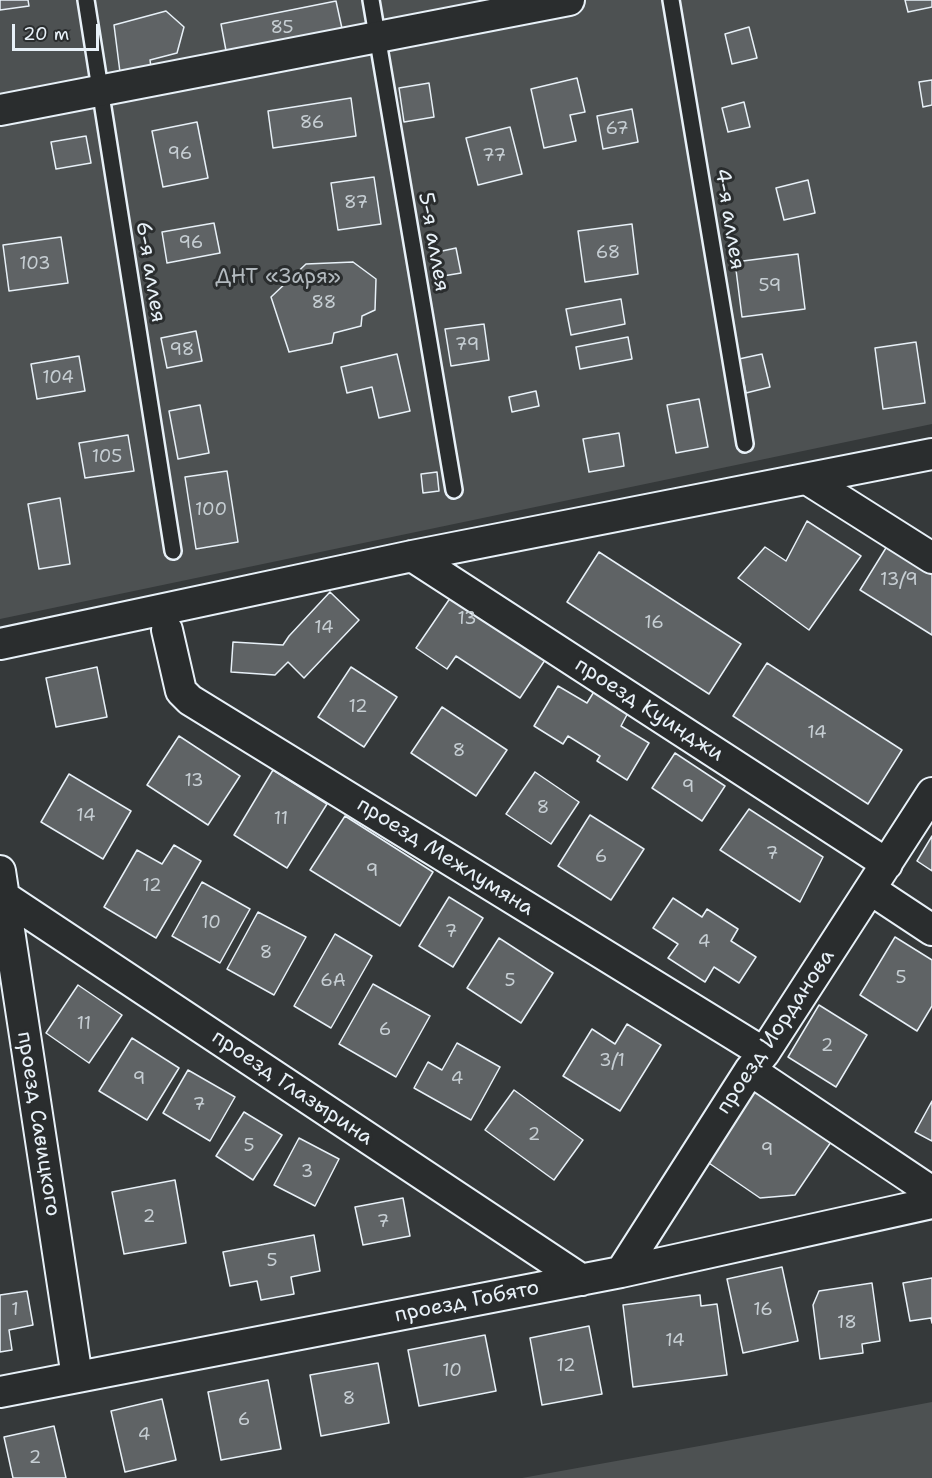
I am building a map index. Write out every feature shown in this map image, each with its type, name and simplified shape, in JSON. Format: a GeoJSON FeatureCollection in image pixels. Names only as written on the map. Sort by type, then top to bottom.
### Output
{"type":"FeatureCollection","features":[{"type":"Feature","properties":{"kind":"street"},"geometry":{"type":"LineString","coordinates":[[0,110],[569,0]]}},
{"type":"Feature","properties":{"kind":"street"},"geometry":{"type":"LineString","coordinates":[[0,644],[412,555],[932,454]]}},
{"type":"Feature","properties":{"kind":"street"},"geometry":{"type":"LineString","coordinates":[[807,479],[932,558]]}},
{"type":"Feature","properties":{"kind":"street","name":"проезд Куинджи"},"geometry":{"type":"LineString","coordinates":[[412,555],[887,864]]}},
{"type":"Feature","properties":{"kind":"street","name":"проезд Межлумяна"},"geometry":{"type":"LineString","coordinates":[[167,630],[181,691],[190,700],[757,1062],[932,1192]]}},
{"type":"Feature","properties":{"kind":"street","name":"проезд Иорданова"},"geometry":{"type":"LineString","coordinates":[[621,1272],[932,793]]}},
{"type":"Feature","properties":{"kind":"street","name":"проезд Глазырина"},"geometry":{"type":"LineString","coordinates":[[2,884],[582,1280]]}},
{"type":"Feature","properties":{"kind":"street","name":"проезд Савицкого"},"geometry":{"type":"LineString","coordinates":[[2,884],[77,1377]]}},
{"type":"Feature","properties":{"kind":"street"},"geometry":{"type":"LineString","coordinates":[[870,890],[932,930]]}},
{"type":"Feature","properties":{"kind":"street","name":"проезд Гобято"},"geometry":{"type":"LineString","coordinates":[[0,1392],[582,1280],[932,1203]]}},
{"type":"Feature","properties":{"kind":"lane","name":"6-я аллея"},"geometry":{"type":"LineString","coordinates":[[86,0],[173,551]]}},
{"type":"Feature","properties":{"kind":"lane","name":"5-я аллея"},"geometry":{"type":"LineString","coordinates":[[371,0],[454,490]]}},
{"type":"Feature","properties":{"kind":"lane","name":"4-я аллея"},"geometry":{"type":"LineString","coordinates":[[671,0],[745,444]]}},
{"type":"Feature","properties":{"kind":"green space","name":"ДНТ «Заря»"},"geometry":{"type":"Polygon","coordinates":[[[0,0],[932,0],[932,424],[0,619],[0,0]]]}},
{"type":"Feature","properties":{"kind":"green space"},"geometry":{"type":"Polygon","coordinates":[[[932,1402],[932,1478],[522,1478],[705,1445],[932,1402]]]}},
{"type":"Feature","properties":{"kind":"building"},"geometry":{"type":"Polygon","coordinates":[[[0,0],[28,0],[29,6],[0,10],[0,0]]]}},
{"type":"Feature","properties":{"kind":"building"},"geometry":{"type":"Polygon","coordinates":[[[905,0],[932,0],[932,7],[908,12],[905,0]]]}},
{"type":"Feature","properties":{"kind":"building"},"geometry":{"type":"Polygon","coordinates":[[[336,1],[343,33],[227,56],[221,24],[336,1]]]}},
{"type":"Feature","properties":{"kind":"building"},"geometry":{"type":"Polygon","coordinates":[[[166,11],[184,27],[177,53],[150,60],[152,74],[121,80],[114,25],[166,11]]]}},
{"type":"Feature","properties":{"kind":"building"},"geometry":{"type":"Polygon","coordinates":[[[749,27],[757,58],[732,64],[725,34],[749,27]]]}},
{"type":"Feature","properties":{"kind":"building"},"geometry":{"type":"Polygon","coordinates":[[[577,78],[585,112],[570,115],[576,141],[544,148],[531,89],[577,78]]]}},
{"type":"Feature","properties":{"kind":"building"},"geometry":{"type":"Polygon","coordinates":[[[932,80],[932,105],[923,107],[919,82],[932,80]]]}},
{"type":"Feature","properties":{"kind":"building"},"geometry":{"type":"Polygon","coordinates":[[[429,83],[434,117],[404,122],[399,88],[429,83]]]}},
{"type":"Feature","properties":{"kind":"building"},"geometry":{"type":"Polygon","coordinates":[[[351,98],[356,136],[273,148],[268,111],[351,98]]]}},
{"type":"Feature","properties":{"kind":"building"},"geometry":{"type":"Polygon","coordinates":[[[744,102],[750,127],[728,132],[722,108],[744,102]]]}},
{"type":"Feature","properties":{"kind":"building"},"geometry":{"type":"Polygon","coordinates":[[[632,109],[638,142],[603,149],[597,116],[632,109]]]}},
{"type":"Feature","properties":{"kind":"building"},"geometry":{"type":"Polygon","coordinates":[[[197,122],[208,178],[163,187],[152,131],[197,122]]]}},
{"type":"Feature","properties":{"kind":"building"},"geometry":{"type":"Polygon","coordinates":[[[510,127],[522,174],[478,185],[466,138],[510,127]]]}},
{"type":"Feature","properties":{"kind":"building"},"geometry":{"type":"Polygon","coordinates":[[[86,136],[91,163],[56,169],[51,142],[86,136]]]}},
{"type":"Feature","properties":{"kind":"building"},"geometry":{"type":"Polygon","coordinates":[[[374,177],[381,224],[338,230],[331,183],[374,177]]]}},
{"type":"Feature","properties":{"kind":"building"},"geometry":{"type":"Polygon","coordinates":[[[808,180],[815,213],[784,220],[776,188],[808,180]]]}},
{"type":"Feature","properties":{"kind":"building"},"geometry":{"type":"Polygon","coordinates":[[[214,223],[220,253],[167,263],[162,232],[214,223]]]}},
{"type":"Feature","properties":{"kind":"building"},"geometry":{"type":"Polygon","coordinates":[[[632,224],[638,274],[585,282],[578,231],[632,224]]]}},
{"type":"Feature","properties":{"kind":"building"},"geometry":{"type":"Polygon","coordinates":[[[61,237],[68,283],[9,291],[3,245],[61,237]]]}},
{"type":"Feature","properties":{"kind":"building"},"geometry":{"type":"Polygon","coordinates":[[[456,248],[461,273],[437,277],[433,253],[456,248]]]}},
{"type":"Feature","properties":{"kind":"building"},"geometry":{"type":"Polygon","coordinates":[[[798,254],[805,309],[742,317],[735,262],[798,254]]]}},
{"type":"Feature","properties":{"kind":"building"},"geometry":{"type":"Polygon","coordinates":[[[353,262],[376,279],[375,310],[362,316],[361,326],[334,333],[332,343],[289,352],[271,297],[306,264],[353,262]]]}},
{"type":"Feature","properties":{"kind":"building"},"geometry":{"type":"Polygon","coordinates":[[[621,299],[625,324],[571,335],[566,309],[621,299]]]}},
{"type":"Feature","properties":{"kind":"building"},"geometry":{"type":"Polygon","coordinates":[[[484,324],[489,360],[451,366],[445,329],[484,324]]]}},
{"type":"Feature","properties":{"kind":"building"},"geometry":{"type":"Polygon","coordinates":[[[196,331],[202,361],[167,368],[161,338],[196,331]]]}},
{"type":"Feature","properties":{"kind":"building"},"geometry":{"type":"Polygon","coordinates":[[[628,337],[632,359],[580,369],[576,347],[628,337]]]}},
{"type":"Feature","properties":{"kind":"building"},"geometry":{"type":"Polygon","coordinates":[[[916,342],[925,403],[883,409],[875,348],[916,342]]]}},
{"type":"Feature","properties":{"kind":"building"},"geometry":{"type":"Polygon","coordinates":[[[397,354],[410,411],[379,418],[372,387],[347,393],[341,367],[397,354]]]}},
{"type":"Feature","properties":{"kind":"building"},"geometry":{"type":"Polygon","coordinates":[[[762,354],[770,387],[746,393],[739,359],[762,354]]]}},
{"type":"Feature","properties":{"kind":"building"},"geometry":{"type":"Polygon","coordinates":[[[79,356],[85,391],[37,399],[31,364],[79,356]]]}},
{"type":"Feature","properties":{"kind":"building"},"geometry":{"type":"Polygon","coordinates":[[[536,391],[539,406],[512,412],[509,397],[536,391]]]}},
{"type":"Feature","properties":{"kind":"building"},"geometry":{"type":"Polygon","coordinates":[[[699,399],[708,447],[676,453],[667,405],[699,399]]]}},
{"type":"Feature","properties":{"kind":"building"},"geometry":{"type":"Polygon","coordinates":[[[200,405],[209,453],[178,459],[169,411],[200,405]]]}},
{"type":"Feature","properties":{"kind":"building"},"geometry":{"type":"Polygon","coordinates":[[[619,433],[624,466],[589,472],[583,439],[619,433]]]}},
{"type":"Feature","properties":{"kind":"building"},"geometry":{"type":"Polygon","coordinates":[[[128,435],[134,471],[85,478],[79,443],[128,435]]]}},
{"type":"Feature","properties":{"kind":"building"},"geometry":{"type":"Polygon","coordinates":[[[227,471],[238,542],[196,549],[185,477],[227,471]]]}},
{"type":"Feature","properties":{"kind":"building"},"geometry":{"type":"Polygon","coordinates":[[[437,472],[439,491],[423,493],[421,474],[437,472]]]}},
{"type":"Feature","properties":{"kind":"building"},"geometry":{"type":"Polygon","coordinates":[[[60,498],[70,564],[39,569],[28,504],[60,498]]]}},
{"type":"Feature","properties":{"kind":"building"},"geometry":{"type":"Polygon","coordinates":[[[807,521],[861,556],[809,630],[738,578],[765,547],[786,561],[807,521]]]}},
{"type":"Feature","properties":{"kind":"building"},"geometry":{"type":"Polygon","coordinates":[[[889,543],[932,569],[932,635],[860,590],[889,543]]]}},
{"type":"Feature","properties":{"kind":"building"},"geometry":{"type":"Polygon","coordinates":[[[599,552],[741,644],[709,694],[567,602],[599,552]]]}},
{"type":"Feature","properties":{"kind":"building"},"geometry":{"type":"Polygon","coordinates":[[[455,591],[549,654],[520,698],[456,656],[447,669],[416,648],[455,591]]]}},
{"type":"Feature","properties":{"kind":"building"},"geometry":{"type":"Polygon","coordinates":[[[330,592],[359,620],[304,678],[288,662],[275,675],[231,672],[233,642],[283,645],[330,592]]]}},
{"type":"Feature","properties":{"kind":"building"},"geometry":{"type":"Polygon","coordinates":[[[767,663],[902,750],[868,804],[733,716],[767,663]]]}},
{"type":"Feature","properties":{"kind":"building"},"geometry":{"type":"Polygon","coordinates":[[[97,667],[107,717],[56,727],[46,678],[97,667]]]}},
{"type":"Feature","properties":{"kind":"building"},"geometry":{"type":"Polygon","coordinates":[[[351,667],[397,697],[364,747],[318,717],[351,667]]]}},
{"type":"Feature","properties":{"kind":"building"},"geometry":{"type":"Polygon","coordinates":[[[558,686],[587,703],[595,690],[629,711],[621,726],[649,743],[627,780],[597,761],[600,756],[568,736],[563,744],[534,726],[558,686]]]}},
{"type":"Feature","properties":{"kind":"building"},"geometry":{"type":"Polygon","coordinates":[[[442,707],[507,750],[476,796],[411,753],[442,707]]]}},
{"type":"Feature","properties":{"kind":"building"},"geometry":{"type":"Polygon","coordinates":[[[179,736],[240,776],[208,825],[147,785],[179,736]]]}},
{"type":"Feature","properties":{"kind":"building"},"geometry":{"type":"Polygon","coordinates":[[[675,753],[725,786],[702,821],[652,788],[675,753]]]}},
{"type":"Feature","properties":{"kind":"building"},"geometry":{"type":"Polygon","coordinates":[[[273,770],[327,804],[287,868],[234,835],[273,770]]]}},
{"type":"Feature","properties":{"kind":"building"},"geometry":{"type":"Polygon","coordinates":[[[535,772],[579,802],[551,844],[506,814],[535,772]]]}},
{"type":"Feature","properties":{"kind":"building"},"geometry":{"type":"Polygon","coordinates":[[[69,774],[131,811],[103,859],[41,822],[69,774]]]}},
{"type":"Feature","properties":{"kind":"building"},"geometry":{"type":"Polygon","coordinates":[[[749,809],[823,857],[800,902],[720,850],[749,809]]]}},
{"type":"Feature","properties":{"kind":"building"},"geometry":{"type":"Polygon","coordinates":[[[590,815],[644,849],[611,900],[558,866],[590,815]]]}},
{"type":"Feature","properties":{"kind":"building"},"geometry":{"type":"Polygon","coordinates":[[[345,816],[433,872],[400,926],[310,870],[345,816]]]}},
{"type":"Feature","properties":{"kind":"building"},"geometry":{"type":"Polygon","coordinates":[[[932,836],[932,871],[917,861],[932,836]]]}},
{"type":"Feature","properties":{"kind":"building"},"geometry":{"type":"Polygon","coordinates":[[[174,845],[201,861],[156,938],[104,907],[137,850],[162,864],[174,845]]]}},
{"type":"Feature","properties":{"kind":"building"},"geometry":{"type":"Polygon","coordinates":[[[202,882],[250,909],[220,963],[172,936],[202,882]]]}},
{"type":"Feature","properties":{"kind":"building"},"geometry":{"type":"Polygon","coordinates":[[[449,897],[483,918],[453,967],[419,946],[449,897]]]}},
{"type":"Feature","properties":{"kind":"building"},"geometry":{"type":"Polygon","coordinates":[[[673,898],[702,917],[707,909],[738,929],[731,941],[756,957],[739,983],[714,967],[705,982],[668,958],[678,944],[653,928],[673,898]]]}},
{"type":"Feature","properties":{"kind":"building"},"geometry":{"type":"Polygon","coordinates":[[[258,912],[306,937],[274,995],[227,969],[258,912]]]}},
{"type":"Feature","properties":{"kind":"building"},"geometry":{"type":"Polygon","coordinates":[[[335,934],[372,956],[331,1028],[294,1006],[335,934]]]}},
{"type":"Feature","properties":{"kind":"building"},"geometry":{"type":"Polygon","coordinates":[[[895,937],[932,960],[932,1006],[917,1031],[860,995],[895,937]]]}},
{"type":"Feature","properties":{"kind":"building"},"geometry":{"type":"Polygon","coordinates":[[[499,938],[553,973],[521,1023],[467,988],[499,938]]]}},
{"type":"Feature","properties":{"kind":"building"},"geometry":{"type":"Polygon","coordinates":[[[373,984],[430,1016],[396,1077],[339,1044],[373,984]]]}},
{"type":"Feature","properties":{"kind":"building"},"geometry":{"type":"Polygon","coordinates":[[[78,985],[122,1015],[89,1063],[46,1033],[78,985]]]}},
{"type":"Feature","properties":{"kind":"building"},"geometry":{"type":"Polygon","coordinates":[[[819,1005],[867,1035],[836,1087],[788,1057],[819,1005]]]}},
{"type":"Feature","properties":{"kind":"building"},"geometry":{"type":"Polygon","coordinates":[[[627,1024],[661,1045],[620,1111],[563,1076],[592,1029],[615,1044],[627,1024]]]}},
{"type":"Feature","properties":{"kind":"building"},"geometry":{"type":"Polygon","coordinates":[[[132,1038],[179,1068],[147,1120],[99,1091],[132,1038]]]}},
{"type":"Feature","properties":{"kind":"building"},"geometry":{"type":"Polygon","coordinates":[[[457,1043],[500,1067],[471,1120],[414,1088],[428,1062],[442,1070],[457,1043]]]}},
{"type":"Feature","properties":{"kind":"building"},"geometry":{"type":"Polygon","coordinates":[[[188,1070],[235,1097],[210,1141],[163,1113],[188,1070]]]}},
{"type":"Feature","properties":{"kind":"building"},"geometry":{"type":"Polygon","coordinates":[[[752,1087],[831,1142],[795,1195],[760,1198],[703,1159],[752,1087]]]}},
{"type":"Feature","properties":{"kind":"building"},"geometry":{"type":"Polygon","coordinates":[[[514,1090],[583,1140],[554,1180],[485,1130],[514,1090]]]}},
{"type":"Feature","properties":{"kind":"building"},"geometry":{"type":"Polygon","coordinates":[[[932,1101],[932,1141],[915,1132],[932,1101]]]}},
{"type":"Feature","properties":{"kind":"building"},"geometry":{"type":"Polygon","coordinates":[[[244,1112],[282,1135],[253,1180],[216,1156],[244,1112]]]}},
{"type":"Feature","properties":{"kind":"building"},"geometry":{"type":"Polygon","coordinates":[[[299,1138],[339,1159],[315,1206],[274,1185],[299,1138]]]}},
{"type":"Feature","properties":{"kind":"building"},"geometry":{"type":"Polygon","coordinates":[[[175,1180],[186,1243],[124,1254],[112,1192],[175,1180]]]}},
{"type":"Feature","properties":{"kind":"building"},"geometry":{"type":"Polygon","coordinates":[[[403,1198],[410,1236],[363,1245],[355,1207],[403,1198]]]}},
{"type":"Feature","properties":{"kind":"building"},"geometry":{"type":"Polygon","coordinates":[[[314,1235],[320,1271],[291,1277],[294,1294],[261,1300],[257,1281],[230,1286],[223,1252],[314,1235]]]}},
{"type":"Feature","properties":{"kind":"building"},"geometry":{"type":"Polygon","coordinates":[[[782,1267],[798,1341],[743,1353],[727,1279],[782,1267]]]}},
{"type":"Feature","properties":{"kind":"building"},"geometry":{"type":"Polygon","coordinates":[[[932,1278],[932,1323],[931,1318],[910,1321],[903,1283],[932,1278]]]}},
{"type":"Feature","properties":{"kind":"building"},"geometry":{"type":"Polygon","coordinates":[[[872,1283],[880,1341],[862,1344],[863,1353],[820,1359],[813,1305],[819,1291],[872,1283]]]}},
{"type":"Feature","properties":{"kind":"building"},"geometry":{"type":"Polygon","coordinates":[[[27,1291],[33,1325],[9,1330],[12,1350],[0,1352],[0,1295],[27,1291]]]}},
{"type":"Feature","properties":{"kind":"building"},"geometry":{"type":"Polygon","coordinates":[[[700,1295],[701,1306],[717,1304],[727,1375],[633,1387],[623,1305],[700,1295]]]}},
{"type":"Feature","properties":{"kind":"building"},"geometry":{"type":"Polygon","coordinates":[[[589,1326],[602,1394],[542,1405],[530,1338],[589,1326]]]}},
{"type":"Feature","properties":{"kind":"building"},"geometry":{"type":"Polygon","coordinates":[[[485,1335],[496,1391],[419,1406],[408,1350],[485,1335]]]}},
{"type":"Feature","properties":{"kind":"building"},"geometry":{"type":"Polygon","coordinates":[[[378,1363],[389,1423],[321,1436],[310,1375],[378,1363]]]}},
{"type":"Feature","properties":{"kind":"building"},"geometry":{"type":"Polygon","coordinates":[[[268,1380],[281,1449],[221,1460],[208,1392],[268,1380]]]}},
{"type":"Feature","properties":{"kind":"building"},"geometry":{"type":"Polygon","coordinates":[[[162,1399],[176,1460],[125,1472],[111,1411],[162,1399]]]}},
{"type":"Feature","properties":{"kind":"building"},"geometry":{"type":"Polygon","coordinates":[[[54,1426],[66,1478],[13,1478],[4,1437],[54,1426]]]}}]}
